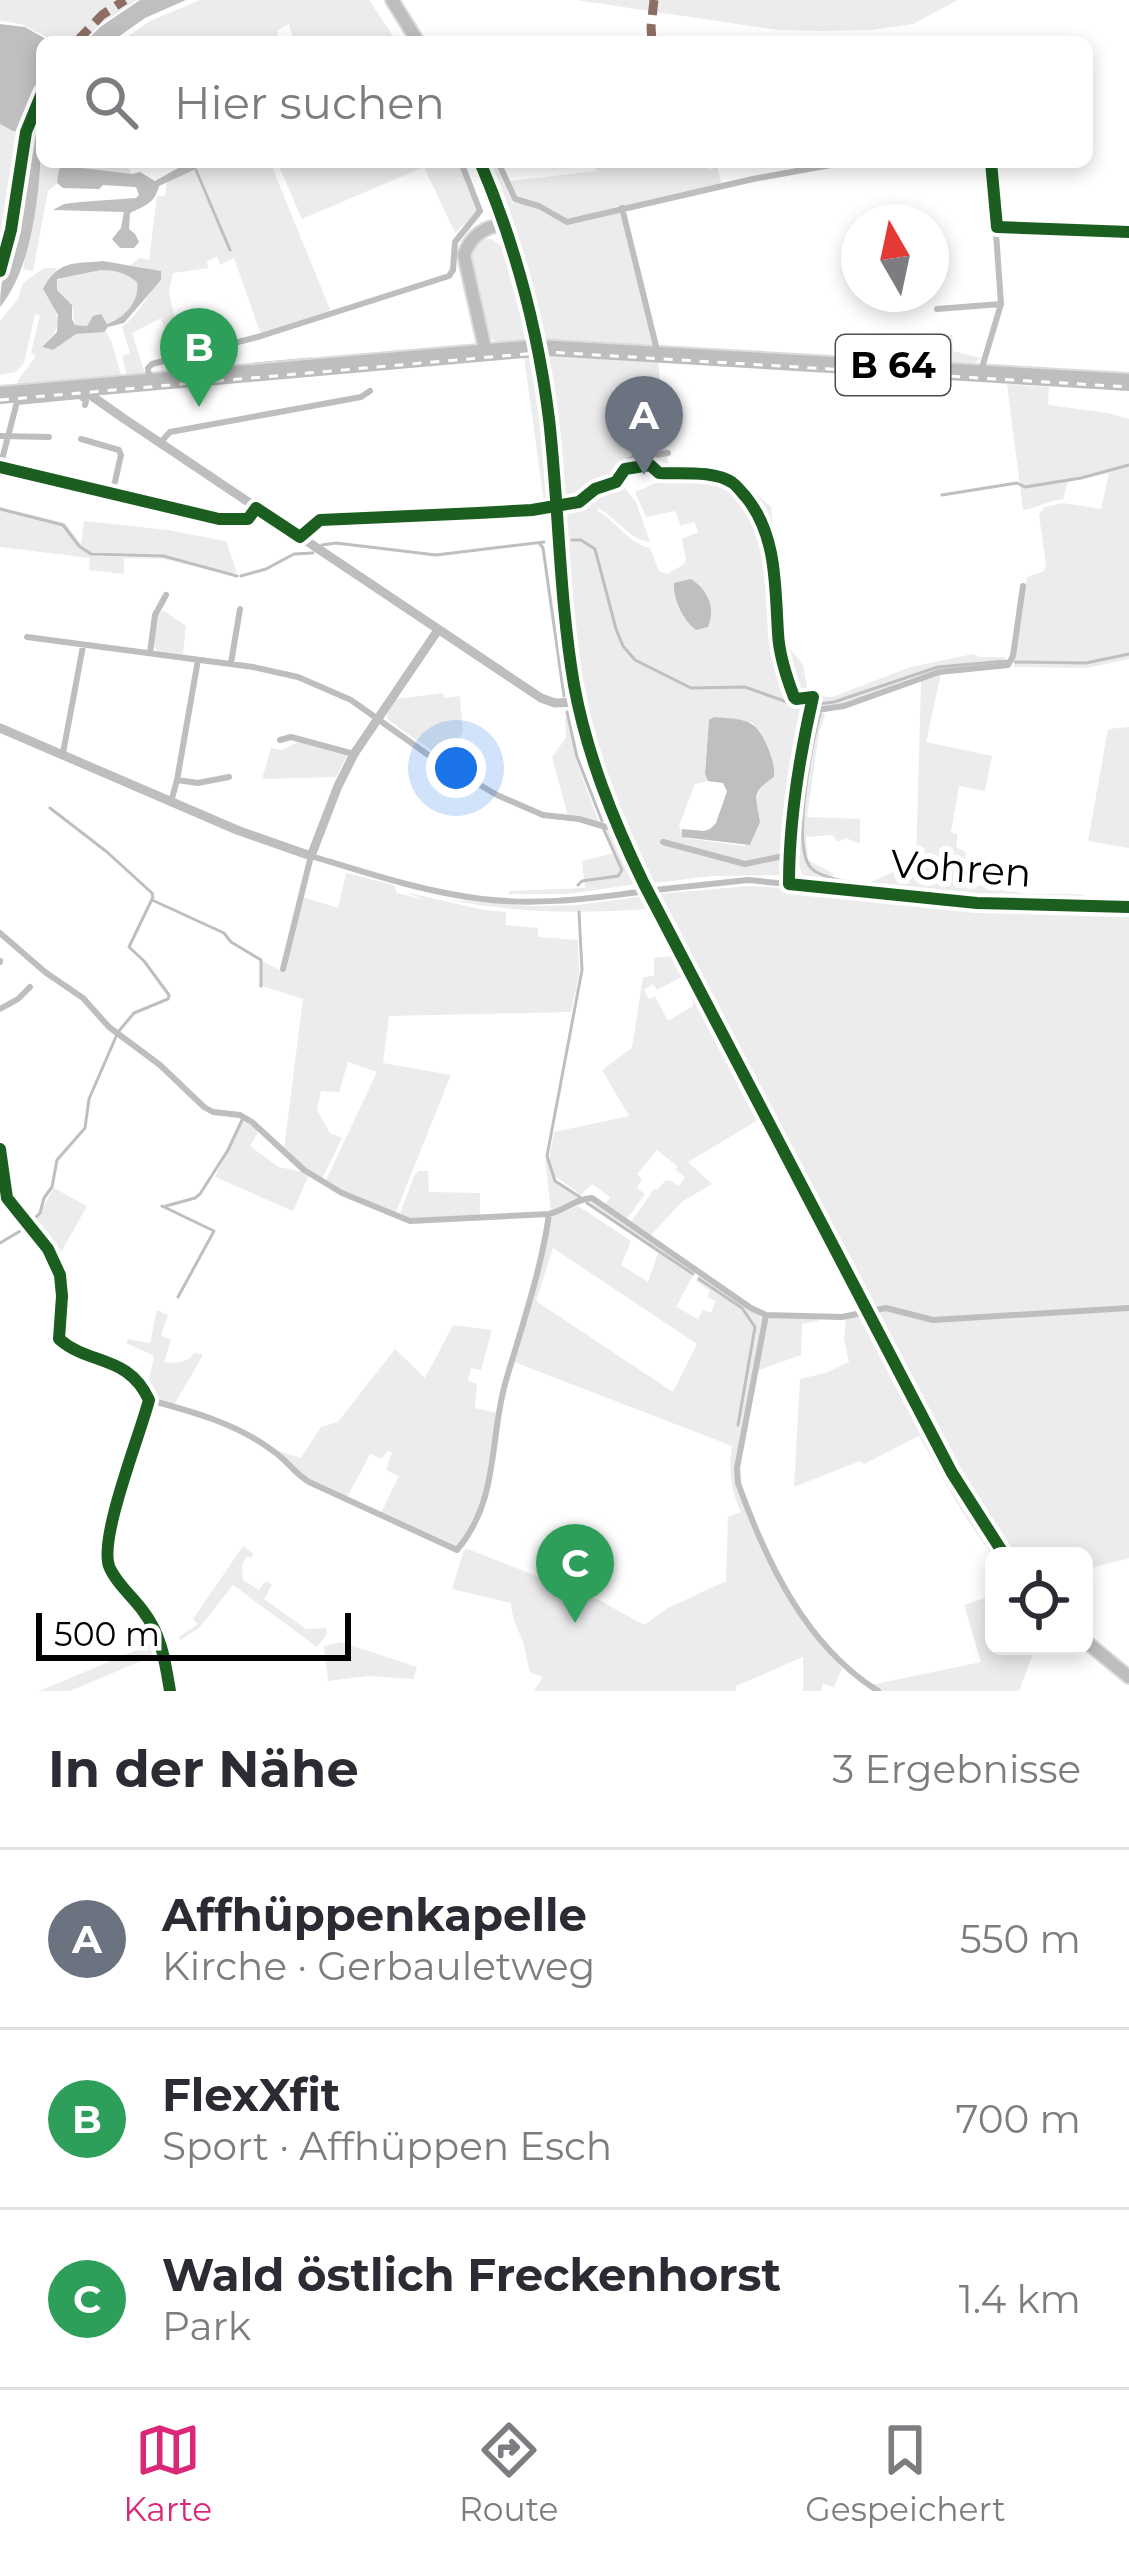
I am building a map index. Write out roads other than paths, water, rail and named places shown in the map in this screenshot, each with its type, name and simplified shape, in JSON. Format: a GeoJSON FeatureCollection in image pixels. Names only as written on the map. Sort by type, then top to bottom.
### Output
{"type":"FeatureCollection","features":[{"type":"Feature","properties":{"kind":"main road"},"geometry":{"type":"LineString","coordinates":[[392,0],[414,36]]}},
{"type":"Feature","properties":{"kind":"main road"},"geometry":{"type":"LineString","coordinates":[[483,168],[516,260],[541,366],[569,648],[599,781],[655,904],[867,1312],[958,1484],[999,1547]]}},
{"type":"Feature","properties":{"kind":"main road"},"geometry":{"type":"LineString","coordinates":[[483,234],[493,214],[492,190]]}},
{"type":"Feature","properties":{"kind":"main road"},"geometry":{"type":"LineString","coordinates":[[485,349],[464,263],[466,248],[483,234],[505,226]]}},
{"type":"Feature","properties":{"kind":"main road"},"geometry":{"type":"LineString","coordinates":[[483,234],[503,242],[516,260]]}},
{"type":"Feature","properties":{"kind":"main road","name":"B 64"},"geometry":{"type":"LineString","coordinates":[[0,393],[554,345],[1129,380]]}},
{"type":"Feature","properties":{"kind":"main road"},"geometry":{"type":"LineString","coordinates":[[1093,1647],[1129,1677]]}},
{"type":"Feature","properties":{"kind":"street"},"geometry":{"type":"LineString","coordinates":[[149,380],[152,364],[261,336],[449,277],[455,242],[480,211],[462,168]]}},
{"type":"Feature","properties":{"kind":"street"},"geometry":{"type":"LineString","coordinates":[[501,168],[515,199],[567,222],[818,168]]}},
{"type":"Feature","properties":{"kind":"street"},"geometry":{"type":"LineString","coordinates":[[980,371],[1001,304],[992,168]]}},
{"type":"Feature","properties":{"kind":"street"},"geometry":{"type":"LineString","coordinates":[[622,208],[657,351]]}},
{"type":"Feature","properties":{"kind":"street"},"geometry":{"type":"LineString","coordinates":[[997,227],[1129,232]]}},
{"type":"Feature","properties":{"kind":"street"},"geometry":{"type":"LineString","coordinates":[[949,308],[1001,304]]}},
{"type":"Feature","properties":{"kind":"street"},"geometry":{"type":"LineString","coordinates":[[84,386],[86,392],[160,443],[541,698],[556,704],[578,702]]}},
{"type":"Feature","properties":{"kind":"street"},"geometry":{"type":"LineString","coordinates":[[160,443],[170,432],[361,397],[370,391]]}},
{"type":"Feature","properties":{"kind":"street"},"geometry":{"type":"LineString","coordinates":[[85,405],[80,397],[16,402],[0,467],[234,520],[248,519],[256,508]]}},
{"type":"Feature","properties":{"kind":"street"},"geometry":{"type":"LineString","coordinates":[[4,437],[49,437]]}},
{"type":"Feature","properties":{"kind":"street"},"geometry":{"type":"LineString","coordinates":[[81,439],[119,450],[112,495]]}},
{"type":"Feature","properties":{"kind":"street"},"geometry":{"type":"LineString","coordinates":[[564,505],[616,482],[628,461],[668,453]]}},
{"type":"Feature","properties":{"kind":"street"},"geometry":{"type":"LineString","coordinates":[[300,537],[320,520],[550,507]]}},
{"type":"Feature","properties":{"kind":"street"},"geometry":{"type":"LineString","coordinates":[[810,712],[844,706],[939,672],[1008,664],[1024,586]]}},
{"type":"Feature","properties":{"kind":"street"},"geometry":{"type":"LineString","coordinates":[[150,653],[154,615],[166,595]]}},
{"type":"Feature","properties":{"kind":"street"},"geometry":{"type":"LineString","coordinates":[[231,663],[241,609]]}},
{"type":"Feature","properties":{"kind":"street"},"geometry":{"type":"LineString","coordinates":[[283,969],[311,856],[338,786],[354,754],[438,630]]}},
{"type":"Feature","properties":{"kind":"street"},"geometry":{"type":"LineString","coordinates":[[27,637],[231,663],[298,677],[351,700],[463,777],[543,815],[616,825]]}},
{"type":"Feature","properties":{"kind":"street"},"geometry":{"type":"LineString","coordinates":[[63,757],[83,646]]}},
{"type":"Feature","properties":{"kind":"street"},"geometry":{"type":"LineString","coordinates":[[171,802],[198,660]]}},
{"type":"Feature","properties":{"kind":"street"},"geometry":{"type":"LineString","coordinates":[[790,884],[799,771],[813,697]]}},
{"type":"Feature","properties":{"kind":"street"},"geometry":{"type":"LineString","coordinates":[[0,728],[311,856]]}},
{"type":"Feature","properties":{"kind":"street"},"geometry":{"type":"LineString","coordinates":[[280,740],[291,737],[354,754]]}},
{"type":"Feature","properties":{"kind":"street"},"geometry":{"type":"LineString","coordinates":[[177,780],[198,783],[229,777]]}},
{"type":"Feature","properties":{"kind":"street"},"geometry":{"type":"LineString","coordinates":[[663,842],[745,864],[790,854]]}},
{"type":"Feature","properties":{"kind":"street","name":"Vohren"},"geometry":{"type":"LineString","coordinates":[[311,856],[424,889],[483,899],[536,902],[748,880],[977,903],[1129,907]]}},
{"type":"Feature","properties":{"kind":"street"},"geometry":{"type":"LineString","coordinates":[[0,933],[83,998],[117,1034],[160,1065],[204,1108],[240,1115],[304,1170],[342,1193],[410,1220],[549,1214],[592,1198],[766,1315],[844,1316],[886,1308],[933,1320],[1129,1308]]}},
{"type":"Feature","properties":{"kind":"street"},"geometry":{"type":"LineString","coordinates":[[0,1009],[30,987]]}},
{"type":"Feature","properties":{"kind":"street"},"geometry":{"type":"LineString","coordinates":[[0,1149],[7,1198],[48,1249],[60,1275],[59,1339],[126,1370],[149,1400],[119,1497],[107,1559],[112,1574],[157,1631],[170,1691]]}},
{"type":"Feature","properties":{"kind":"street"},"geometry":{"type":"LineString","coordinates":[[149,1400],[238,1431],[274,1451],[309,1482],[459,1549],[491,1480],[499,1411],[549,1214]]}},
{"type":"Feature","properties":{"kind":"street"},"geometry":{"type":"LineString","coordinates":[[766,1315],[738,1483],[789,1598],[822,1644],[878,1691]]}},
{"type":"Feature","properties":{"kind":"waterway"},"geometry":{"type":"LineString","coordinates":[[196,170],[230,250]]}},
{"type":"Feature","properties":{"kind":"waterway"},"geometry":{"type":"LineString","coordinates":[[320,359],[411,351]]}},
{"type":"Feature","properties":{"kind":"waterway"},"geometry":{"type":"LineString","coordinates":[[255,364],[311,359]]}},
{"type":"Feature","properties":{"kind":"waterway"},"geometry":{"type":"LineString","coordinates":[[942,495],[1017,483],[1025,487],[1129,465]]}},
{"type":"Feature","properties":{"kind":"waterway"},"geometry":{"type":"LineString","coordinates":[[0,509],[63,525],[91,554],[163,556],[237,576]]}},
{"type":"Feature","properties":{"kind":"waterway"},"geometry":{"type":"LineString","coordinates":[[572,540],[595,549],[616,629],[635,660],[691,688],[745,687],[805,705]]}},
{"type":"Feature","properties":{"kind":"waterway"},"geometry":{"type":"LineString","coordinates":[[322,545],[436,555],[544,542]]}},
{"type":"Feature","properties":{"kind":"waterway"},"geometry":{"type":"LineString","coordinates":[[540,544],[564,696]]}},
{"type":"Feature","properties":{"kind":"waterway"},"geometry":{"type":"LineString","coordinates":[[241,576],[294,554],[313,553]]}},
{"type":"Feature","properties":{"kind":"waterway"},"geometry":{"type":"LineString","coordinates":[[1015,662],[1086,663],[1129,654]]}},
{"type":"Feature","properties":{"kind":"waterway"},"geometry":{"type":"LineString","coordinates":[[818,704],[938,667],[1006,661]]}},
{"type":"Feature","properties":{"kind":"waterway"},"geometry":{"type":"LineString","coordinates":[[567,712],[577,757],[602,821]]}},
{"type":"Feature","properties":{"kind":"waterway"},"geometry":{"type":"LineString","coordinates":[[820,714],[803,817],[805,856],[811,868],[862,885],[974,897]]}},
{"type":"Feature","properties":{"kind":"waterway"},"geometry":{"type":"LineString","coordinates":[[31,1222],[52,1187],[57,1160],[85,1128],[89,1099],[118,1032],[134,1013],[169,995],[129,947],[152,893],[50,808]]}},
{"type":"Feature","properties":{"kind":"waterway"},"geometry":{"type":"LineString","coordinates":[[578,885],[618,876],[622,870],[604,830]]}},
{"type":"Feature","properties":{"kind":"waterway"},"geometry":{"type":"LineString","coordinates":[[983,897],[1129,901]]}},
{"type":"Feature","properties":{"kind":"waterway"},"geometry":{"type":"LineString","coordinates":[[152,900],[224,933],[261,960],[261,986]]}},
{"type":"Feature","properties":{"kind":"waterway"},"geometry":{"type":"LineString","coordinates":[[579,912],[582,970],[547,1156],[555,1181],[580,1197]]}},
{"type":"Feature","properties":{"kind":"waterway"},"geometry":{"type":"LineString","coordinates":[[166,1206],[200,1194],[242,1120]]}},
{"type":"Feature","properties":{"kind":"waterway"},"geometry":{"type":"LineString","coordinates":[[587,1203],[693,1274]]}},
{"type":"Feature","properties":{"kind":"waterway"},"geometry":{"type":"LineString","coordinates":[[162,1206],[214,1231],[178,1297]]}},
{"type":"Feature","properties":{"kind":"waterway"},"geometry":{"type":"LineString","coordinates":[[0,1243],[27,1227]]}},
{"type":"Feature","properties":{"kind":"waterway"},"geometry":{"type":"LineString","coordinates":[[699,1279],[742,1308],[755,1327],[738,1425]]}},
{"type":"Feature","properties":{"kind":"railway"},"geometry":{"type":"LineString","coordinates":[[0,400],[548,352],[1129,387]]}},
{"type":"Feature","properties":{"kind":"place","name":"FlexXfit"},"geometry":{"type":"Point","coordinates":[199,407]}},
{"type":"Feature","properties":{"kind":"place","name":"Affhüppenkapelle"},"geometry":{"type":"Point","coordinates":[644,475]}},
{"type":"Feature","properties":{"kind":"place","name":"Wald östlich Freckenhorst"},"geometry":{"type":"Point","coordinates":[575,1623]}}]}
